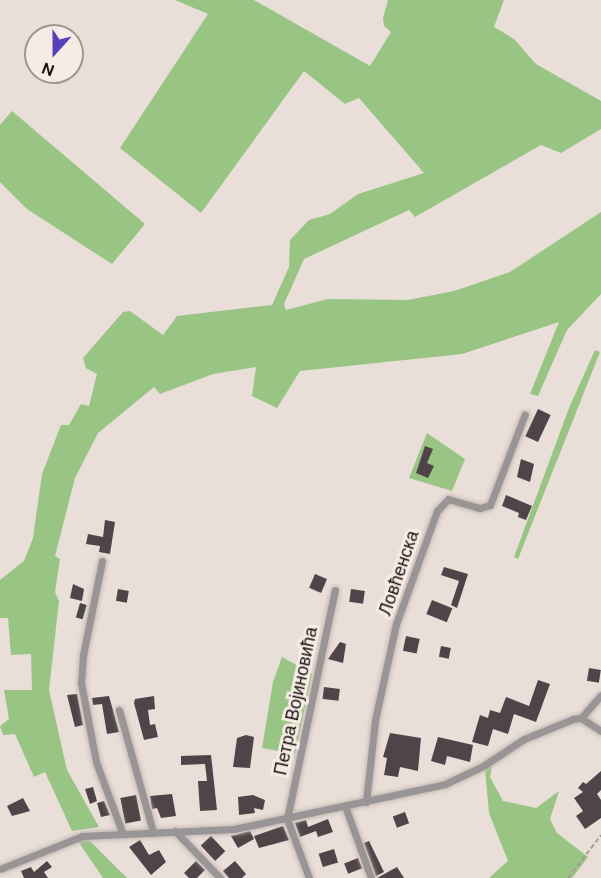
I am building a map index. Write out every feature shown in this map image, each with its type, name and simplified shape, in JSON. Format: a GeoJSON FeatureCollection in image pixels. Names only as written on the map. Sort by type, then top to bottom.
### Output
{"type":"FeatureCollection","features":[{"type":"Feature","properties":{"kind":"street","name":"Ловћенска"},"geometry":{"type":"LineString","coordinates":[[366,802],[375,720],[396,624],[437,511],[448,499],[480,508],[490,505],[525,414]]}},
{"type":"Feature","properties":{"kind":"street"},"geometry":{"type":"LineString","coordinates":[[102,561],[83,655],[81,683],[96,762],[122,832]]}},
{"type":"Feature","properties":{"kind":"street","name":"Петра Војиновића"},"geometry":{"type":"LineString","coordinates":[[287,819],[335,590]]}},
{"type":"Feature","properties":{"kind":"street"},"geometry":{"type":"LineString","coordinates":[[0,869],[82,836],[122,832],[234,829],[444,784],[483,766],[524,739],[581,718],[601,695]]}},
{"type":"Feature","properties":{"kind":"street"},"geometry":{"type":"LineString","coordinates":[[120,710],[153,832]]}},
{"type":"Feature","properties":{"kind":"street"},"geometry":{"type":"LineString","coordinates":[[581,718],[601,731]]}},
{"type":"Feature","properties":{"kind":"street"},"geometry":{"type":"LineString","coordinates":[[345,806],[371,878]]}},
{"type":"Feature","properties":{"kind":"street"},"geometry":{"type":"LineString","coordinates":[[287,819],[309,878]]}},
{"type":"Feature","properties":{"kind":"street"},"geometry":{"type":"LineString","coordinates":[[174,831],[220,878]]}},
{"type":"Feature","properties":{"kind":"path"},"geometry":{"type":"LineString","coordinates":[[568,878],[601,835]]}},
{"type":"Feature","properties":{"kind":"green space"},"geometry":{"type":"Polygon","coordinates":[[[175,0],[254,0],[370,66],[391,32],[384,26],[383,18],[388,0],[504,0],[494,27],[514,39],[536,64],[601,101],[601,129],[561,153],[541,145],[415,217],[409,210],[304,259],[284,304],[286,310],[328,299],[408,300],[454,291],[510,272],[601,212],[601,294],[567,330],[538,396],[530,394],[559,322],[462,354],[300,371],[277,408],[252,396],[256,367],[213,374],[160,394],[154,387],[98,433],[75,478],[55,556],[60,559],[55,592],[59,601],[49,690],[67,770],[99,827],[72,831],[45,772],[34,777],[15,734],[3,735],[0,726],[9,719],[4,690],[32,690],[31,654],[11,655],[8,618],[0,618],[0,580],[24,561],[33,538],[42,474],[61,425],[69,425],[81,404],[89,406],[97,374],[86,368],[83,358],[123,312],[130,311],[163,335],[177,316],[272,305],[289,267],[290,240],[309,220],[330,214],[358,194],[424,173],[359,98],[345,104],[304,71],[201,213],[120,148],[208,14],[175,0]]]}},
{"type":"Feature","properties":{"kind":"green space"},"geometry":{"type":"Polygon","coordinates":[[[12,111],[145,224],[112,264],[27,209],[0,182],[0,125],[12,111]]]}},
{"type":"Feature","properties":{"kind":"green space"},"geometry":{"type":"Polygon","coordinates":[[[595,350],[600,352],[518,559],[514,557],[569,408],[595,350]]]}},
{"type":"Feature","properties":{"kind":"green space"},"geometry":{"type":"Polygon","coordinates":[[[427,433],[465,459],[452,491],[409,478],[427,433]]]}},
{"type":"Feature","properties":{"kind":"green space"},"geometry":{"type":"Polygon","coordinates":[[[282,657],[312,674],[295,754],[262,748],[273,682],[282,657]]]}},
{"type":"Feature","properties":{"kind":"green space"},"geometry":{"type":"Polygon","coordinates":[[[492,766],[490,777],[503,801],[536,808],[559,791],[550,819],[557,833],[588,857],[572,878],[489,878],[508,861],[489,813],[485,769],[492,766]]]}},
{"type":"Feature","properties":{"kind":"green space"},"geometry":{"type":"Polygon","coordinates":[[[87,838],[127,878],[103,878],[78,841],[87,838]]]}},
{"type":"Feature","properties":{"kind":"building"},"geometry":{"type":"Polygon","coordinates":[[[538,409],[551,415],[538,442],[525,436],[538,409]]]}},
{"type":"Feature","properties":{"kind":"building"},"geometry":{"type":"Polygon","coordinates":[[[425,446],[433,449],[427,463],[434,466],[428,478],[416,473],[425,446]]]}},
{"type":"Feature","properties":{"kind":"building"},"geometry":{"type":"Polygon","coordinates":[[[521,459],[534,464],[530,482],[517,477],[521,459]]]}},
{"type":"Feature","properties":{"kind":"building"},"geometry":{"type":"Polygon","coordinates":[[[506,495],[532,506],[526,520],[518,517],[519,513],[502,506],[506,495]]]}},
{"type":"Feature","properties":{"kind":"building"},"geometry":{"type":"Polygon","coordinates":[[[105,520],[115,522],[110,554],[99,552],[100,546],[86,544],[88,534],[103,537],[105,520]]]}},
{"type":"Feature","properties":{"kind":"building"},"geometry":{"type":"Polygon","coordinates":[[[444,567],[468,574],[457,608],[451,605],[459,581],[441,575],[444,567]]]}},
{"type":"Feature","properties":{"kind":"building"},"geometry":{"type":"Polygon","coordinates":[[[315,574],[327,579],[321,593],[309,588],[315,574]]]}},
{"type":"Feature","properties":{"kind":"building"},"geometry":{"type":"Polygon","coordinates":[[[73,584],[84,589],[82,601],[70,598],[73,584]]]}},
{"type":"Feature","properties":{"kind":"building"},"geometry":{"type":"Polygon","coordinates":[[[118,589],[129,591],[127,603],[116,601],[118,589]]]}},
{"type":"Feature","properties":{"kind":"building"},"geometry":{"type":"Polygon","coordinates":[[[351,589],[365,591],[363,604],[349,602],[351,589]]]}},
{"type":"Feature","properties":{"kind":"building"},"geometry":{"type":"Polygon","coordinates":[[[432,600],[452,608],[447,622],[426,614],[432,600]]]}},
{"type":"Feature","properties":{"kind":"building"},"geometry":{"type":"Polygon","coordinates":[[[80,603],[87,605],[83,619],[76,617],[80,603]]]}},
{"type":"Feature","properties":{"kind":"building"},"geometry":{"type":"Polygon","coordinates":[[[406,636],[420,639],[417,654],[403,651],[406,636]]]}},
{"type":"Feature","properties":{"kind":"building"},"geometry":{"type":"Polygon","coordinates":[[[340,642],[346,644],[343,663],[328,659],[340,642]]]}},
{"type":"Feature","properties":{"kind":"building"},"geometry":{"type":"Polygon","coordinates":[[[441,646],[451,648],[449,659],[439,657],[441,646]]]}},
{"type":"Feature","properties":{"kind":"building"},"geometry":{"type":"Polygon","coordinates":[[[589,668],[601,670],[599,683],[587,681],[589,668]]]}},
{"type":"Feature","properties":{"kind":"building"},"geometry":{"type":"Polygon","coordinates":[[[538,680],[550,684],[536,722],[514,714],[508,734],[493,729],[488,746],[472,742],[480,715],[488,718],[490,710],[500,713],[506,697],[529,706],[538,680]]]}},
{"type":"Feature","properties":{"kind":"building"},"geometry":{"type":"Polygon","coordinates":[[[324,687],[340,689],[338,701],[323,699],[324,687]]]}},
{"type":"Feature","properties":{"kind":"building"},"geometry":{"type":"Polygon","coordinates":[[[77,694],[83,725],[75,727],[67,695],[77,694]]]}},
{"type":"Feature","properties":{"kind":"building"},"geometry":{"type":"Polygon","coordinates":[[[109,696],[119,732],[107,734],[102,704],[93,705],[92,698],[109,696]]]}},
{"type":"Feature","properties":{"kind":"building"},"geometry":{"type":"Polygon","coordinates":[[[154,696],[155,709],[148,710],[150,725],[155,724],[158,737],[144,740],[134,703],[135,699],[154,696]]]}},
{"type":"Feature","properties":{"kind":"building"},"geometry":{"type":"Polygon","coordinates":[[[390,733],[421,738],[418,771],[400,767],[398,777],[384,775],[387,758],[383,757],[390,733]]]}},
{"type":"Feature","properties":{"kind":"building"},"geometry":{"type":"Polygon","coordinates":[[[246,735],[254,737],[250,768],[233,767],[237,738],[246,735]]]}},
{"type":"Feature","properties":{"kind":"building"},"geometry":{"type":"Polygon","coordinates":[[[438,737],[473,745],[470,762],[447,756],[445,765],[431,761],[438,737]]]}},
{"type":"Feature","properties":{"kind":"building"},"geometry":{"type":"Polygon","coordinates":[[[211,755],[217,810],[200,811],[198,781],[207,781],[205,764],[181,765],[181,756],[211,755]]]}},
{"type":"Feature","properties":{"kind":"building"},"geometry":{"type":"Polygon","coordinates":[[[601,771],[601,790],[597,794],[601,800],[601,818],[585,829],[576,816],[583,811],[574,798],[583,792],[578,788],[583,782],[586,784],[601,771]]]}},
{"type":"Feature","properties":{"kind":"building"},"geometry":{"type":"Polygon","coordinates":[[[93,787],[97,801],[90,804],[85,789],[93,787]]]}},
{"type":"Feature","properties":{"kind":"building"},"geometry":{"type":"Polygon","coordinates":[[[172,794],[176,816],[161,818],[157,808],[152,809],[150,796],[172,794]]]}},
{"type":"Feature","properties":{"kind":"building"},"geometry":{"type":"Polygon","coordinates":[[[136,795],[141,821],[125,824],[120,798],[136,795]]]}},
{"type":"Feature","properties":{"kind":"building"},"geometry":{"type":"Polygon","coordinates":[[[253,795],[265,800],[263,810],[254,808],[255,813],[239,815],[238,797],[253,795]]]}},
{"type":"Feature","properties":{"kind":"building"},"geometry":{"type":"Polygon","coordinates":[[[23,798],[30,811],[12,816],[7,806],[23,798]]]}},
{"type":"Feature","properties":{"kind":"building"},"geometry":{"type":"Polygon","coordinates":[[[104,801],[110,815],[101,817],[97,803],[104,801]]]}},
{"type":"Feature","properties":{"kind":"building"},"geometry":{"type":"Polygon","coordinates":[[[405,812],[409,823],[397,828],[393,816],[405,812]]]}},
{"type":"Feature","properties":{"kind":"building"},"geometry":{"type":"Polygon","coordinates":[[[328,819],[333,832],[318,837],[316,831],[300,837],[295,823],[306,820],[308,827],[328,819]]]}},
{"type":"Feature","properties":{"kind":"building"},"geometry":{"type":"Polygon","coordinates":[[[283,826],[289,840],[259,848],[254,836],[283,826]]]}},
{"type":"Feature","properties":{"kind":"building"},"geometry":{"type":"Polygon","coordinates":[[[250,831],[254,839],[238,848],[231,836],[250,831]]]}},
{"type":"Feature","properties":{"kind":"building"},"geometry":{"type":"Polygon","coordinates":[[[211,836],[225,851],[215,861],[201,846],[211,836]]]}},
{"type":"Feature","properties":{"kind":"building"},"geometry":{"type":"Polygon","coordinates":[[[140,840],[149,855],[159,850],[166,862],[151,875],[129,847],[140,840]]]}},
{"type":"Feature","properties":{"kind":"building"},"geometry":{"type":"Polygon","coordinates":[[[369,841],[384,872],[376,876],[364,843],[369,841]]]}},
{"type":"Feature","properties":{"kind":"building"},"geometry":{"type":"Polygon","coordinates":[[[334,849],[338,862],[323,867],[319,854],[334,849]]]}},
{"type":"Feature","properties":{"kind":"building"},"geometry":{"type":"Polygon","coordinates":[[[358,858],[362,868],[348,874],[344,864],[358,858]]]}},
{"type":"Feature","properties":{"kind":"building"},"geometry":{"type":"Polygon","coordinates":[[[47,861],[52,867],[44,872],[48,878],[24,878],[21,871],[31,867],[34,872],[47,861]]]}},
{"type":"Feature","properties":{"kind":"building"},"geometry":{"type":"Polygon","coordinates":[[[196,861],[205,870],[197,878],[189,878],[184,873],[196,861]]]}},
{"type":"Feature","properties":{"kind":"building"},"geometry":{"type":"Polygon","coordinates":[[[235,861],[246,874],[242,878],[229,878],[223,871],[235,861]]]}},
{"type":"Feature","properties":{"kind":"building"},"geometry":{"type":"Polygon","coordinates":[[[397,867],[404,878],[377,878],[397,867]]]}}]}
